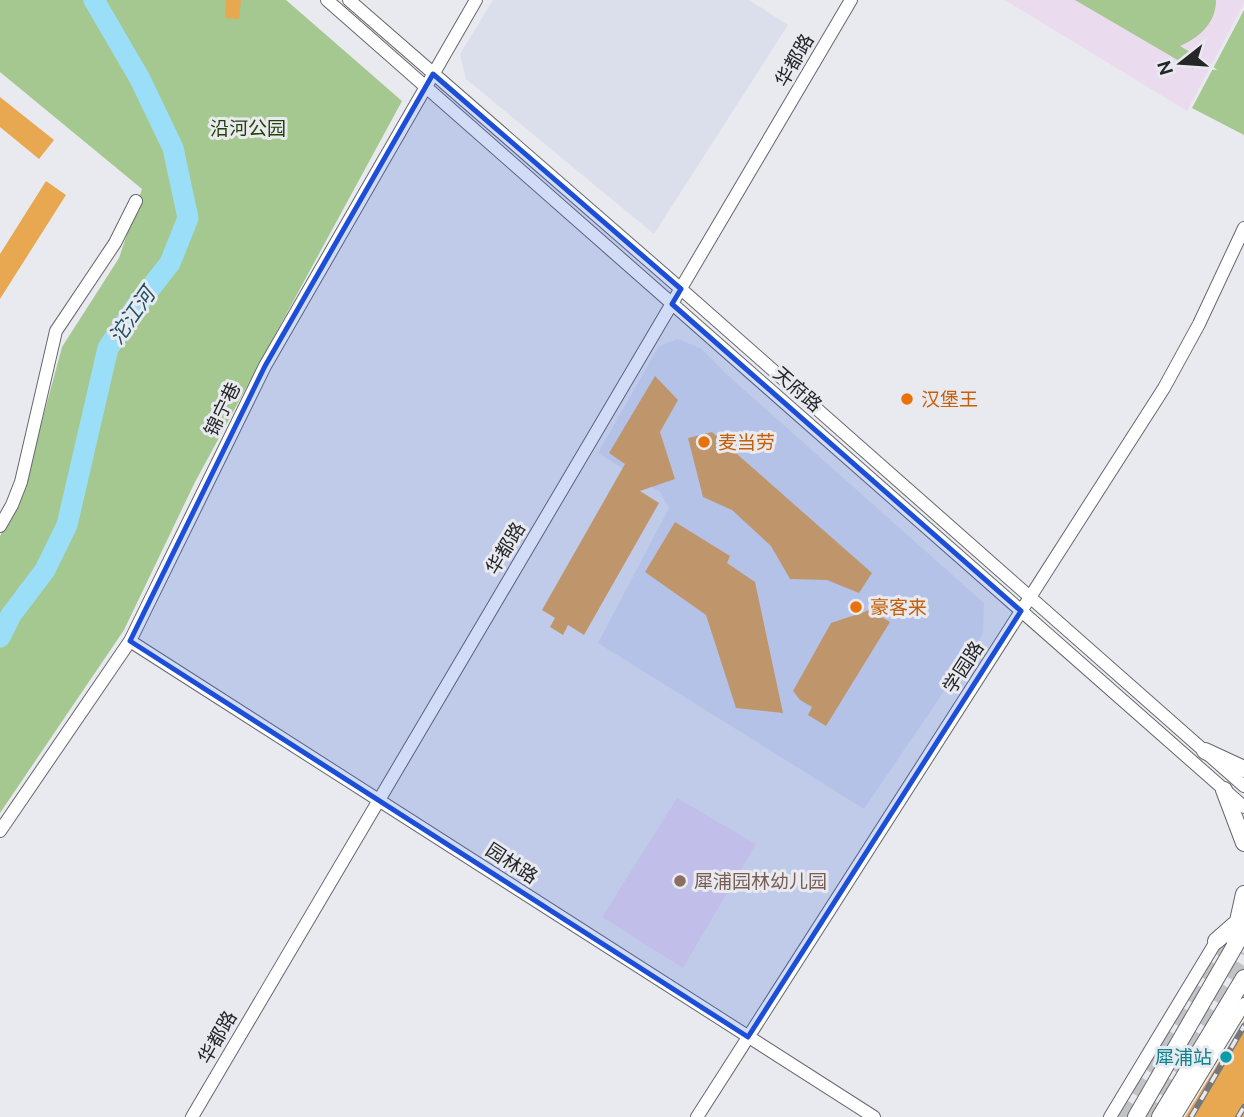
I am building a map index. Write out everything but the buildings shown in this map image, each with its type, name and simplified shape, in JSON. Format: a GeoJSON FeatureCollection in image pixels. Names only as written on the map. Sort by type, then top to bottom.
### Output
{"type":"FeatureCollection","features":[{"type":"Feature","properties":{"kind":"main road"},"geometry":{"type":"LineString","coordinates":[[1205,751],[1244,769]]}},
{"type":"Feature","properties":{"kind":"main road"},"geometry":{"type":"LineString","coordinates":[[1224,790],[1244,843]]}},
{"type":"Feature","properties":{"kind":"main road"},"geometry":{"type":"LineString","coordinates":[[1216,941],[1243,910]]}},
{"type":"Feature","properties":{"kind":"main road"},"geometry":{"type":"LineString","coordinates":[[1136,1117],[1230,954],[1243,910]]}},
{"type":"Feature","properties":{"kind":"main road"},"geometry":{"type":"LineString","coordinates":[[1160,1117],[1244,978]]}},
{"type":"Feature","properties":{"kind":"street","name":"天府路"},"geometry":{"type":"LineString","coordinates":[[327,0],[1244,807]]}},
{"type":"Feature","properties":{"kind":"street","name":"天府路"},"geometry":{"type":"LineString","coordinates":[[349,0],[1244,786]]}},
{"type":"Feature","properties":{"kind":"street","name":"锦宁巷"},"geometry":{"type":"LineString","coordinates":[[0,831],[130,641],[265,366],[476,0]]}},
{"type":"Feature","properties":{"kind":"street","name":"华都路"},"geometry":{"type":"LineString","coordinates":[[192,1117],[852,0]]}},
{"type":"Feature","properties":{"kind":"street"},"geometry":{"type":"LineString","coordinates":[[0,526],[21,482],[56,331],[115,243],[136,201]]}},
{"type":"Feature","properties":{"kind":"street","name":"学园路"},"geometry":{"type":"LineString","coordinates":[[697,1117],[1164,388],[1199,324],[1244,228]]}},
{"type":"Feature","properties":{"kind":"street","name":"园林路"},"geometry":{"type":"LineString","coordinates":[[130,641],[874,1117]]}},
{"type":"Feature","properties":{"kind":"street"},"geometry":{"type":"LineString","coordinates":[[1110,1117],[1216,941]]}},
{"type":"Feature","properties":{"kind":"street"},"geometry":{"type":"LineString","coordinates":[[1175,1117],[1244,1004]]}},
{"type":"Feature","properties":{"kind":"highlighted area"},"geometry":{"type":"Polygon","coordinates":[[[433,74],[681,289],[672,304],[1021,611],[748,1037],[130,641],[265,366],[433,74]]]}},
{"type":"Feature","properties":{"kind":"shaded area"},"geometry":{"type":"Polygon","coordinates":[[[493,0],[749,0],[788,25],[654,234],[466,79],[460,54],[493,0]]]}},
{"type":"Feature","properties":{"kind":"shaded area"},"geometry":{"type":"Polygon","coordinates":[[[1005,0],[1244,0],[1244,3],[1187,111],[1005,0]]]}},
{"type":"Feature","properties":{"kind":"shaded area"},"geometry":{"type":"Polygon","coordinates":[[[678,339],[702,349],[724,372],[984,603],[983,634],[864,809],[598,643],[669,508],[660,492],[598,453],[659,346],[678,339]]]}},
{"type":"Feature","properties":{"kind":"shaded area","name":"犀浦园林幼儿园"},"geometry":{"type":"Polygon","coordinates":[[[677,798],[756,844],[683,968],[602,917],[677,798]]]}},
{"type":"Feature","properties":{"kind":"green space","name":"沿河公园"},"geometry":{"type":"Polygon","coordinates":[[[0,0],[286,0],[402,101],[195,482],[124,630],[0,813],[0,536],[22,495],[62,347],[119,258],[142,189],[0,72],[0,0]]]}},
{"type":"Feature","properties":{"kind":"green space"},"geometry":{"type":"Polygon","coordinates":[[[1075,0],[1216,0],[1213,16],[1206,28],[1180,46],[1200,58],[1193,69],[1075,0]]]}},
{"type":"Feature","properties":{"kind":"green space"},"geometry":{"type":"Polygon","coordinates":[[[1244,10],[1244,135],[1192,108],[1244,10]]]}},
{"type":"Feature","properties":{"kind":"waterway","name":"沱江河"},"geometry":{"type":"LineString","coordinates":[[0,637],[11,615],[45,570],[67,525],[108,348],[170,263],[188,218],[173,148],[140,79],[94,0]]}},
{"type":"Feature","properties":{"kind":"tunnel"},"geometry":{"type":"LineString","coordinates":[[1120,1117],[1233,927]]}},
{"type":"Feature","properties":{"kind":"tunnel"},"geometry":{"type":"LineString","coordinates":[[1146,1117],[1244,953]]}},
{"type":"Feature","properties":{"kind":"railway"},"geometry":{"type":"LineString","coordinates":[[1191,1117],[1244,1026]]}},
{"type":"Feature","properties":{"kind":"railway"},"geometry":{"type":"LineString","coordinates":[[1238,1117],[1244,1107]]}},
{"type":"Feature","properties":{"kind":"place","name":"汉堡王"},"geometry":{"type":"Point","coordinates":[907,399]}},
{"type":"Feature","properties":{"kind":"place","name":"麦当劳"},"geometry":{"type":"Point","coordinates":[704,442]}},
{"type":"Feature","properties":{"kind":"place","name":"豪客来"},"geometry":{"type":"Point","coordinates":[856,607]}},
{"type":"Feature","properties":{"kind":"place","name":"犀浦园林幼儿园"},"geometry":{"type":"Point","coordinates":[680,881]}},
{"type":"Feature","properties":{"kind":"place","name":"犀浦站"},"geometry":{"type":"Point","coordinates":[1226,1057]}}]}
